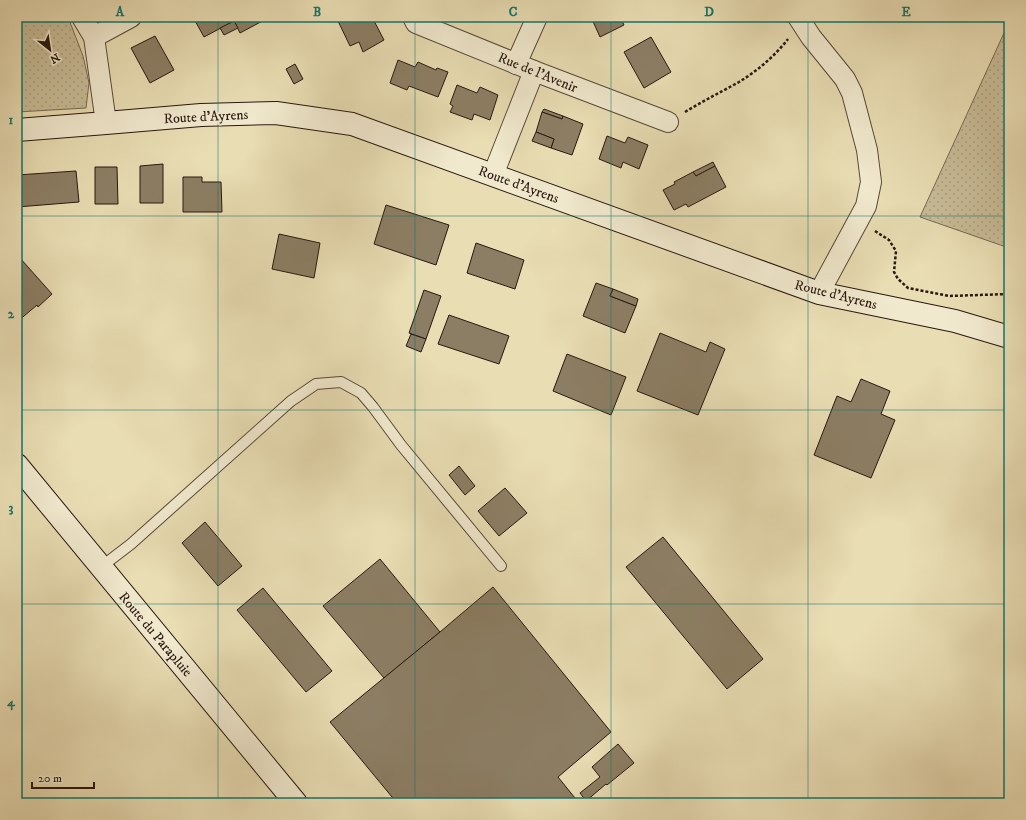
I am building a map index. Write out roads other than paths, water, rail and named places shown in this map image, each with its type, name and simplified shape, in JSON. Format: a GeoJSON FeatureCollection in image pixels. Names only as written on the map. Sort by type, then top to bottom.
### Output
{"type":"FeatureCollection","features":[{"type":"Feature","properties":{"kind":"street"},"geometry":{"type":"LineString","coordinates":[[82,17],[94,37],[106,123]]}},
{"type":"Feature","properties":{"kind":"street"},"geometry":{"type":"LineString","coordinates":[[94,37],[131,17]]}},
{"type":"Feature","properties":{"kind":"street","name":"Rue de l'Avenir"},"geometry":{"type":"LineString","coordinates":[[413,17],[416,23],[516,64],[668,122]]}},
{"type":"Feature","properties":{"kind":"street"},"geometry":{"type":"LineString","coordinates":[[516,64],[537,17]]}},
{"type":"Feature","properties":{"kind":"street"},"geometry":{"type":"LineString","coordinates":[[803,19],[811,37],[845,79],[852,93],[867,150],[871,182],[866,206],[819,293]]}},
{"type":"Feature","properties":{"kind":"street"},"geometry":{"type":"LineString","coordinates":[[493,175],[534,71]]}},
{"type":"Feature","properties":{"kind":"street","name":"Route d'Ayrens"},"geometry":{"type":"LineString","coordinates":[[17,130],[201,115],[276,113],[352,124],[819,293],[955,322],[1009,336]]}},
{"type":"Feature","properties":{"kind":"street","name":"Route du Parapluie"},"geometry":{"type":"LineString","coordinates":[[17,465],[296,803]]}},
{"type":"Feature","properties":{"kind":"lane"},"geometry":{"type":"LineString","coordinates":[[101,567],[130,544],[291,401],[316,384],[341,382],[361,393],[401,446],[501,566]]}}]}
